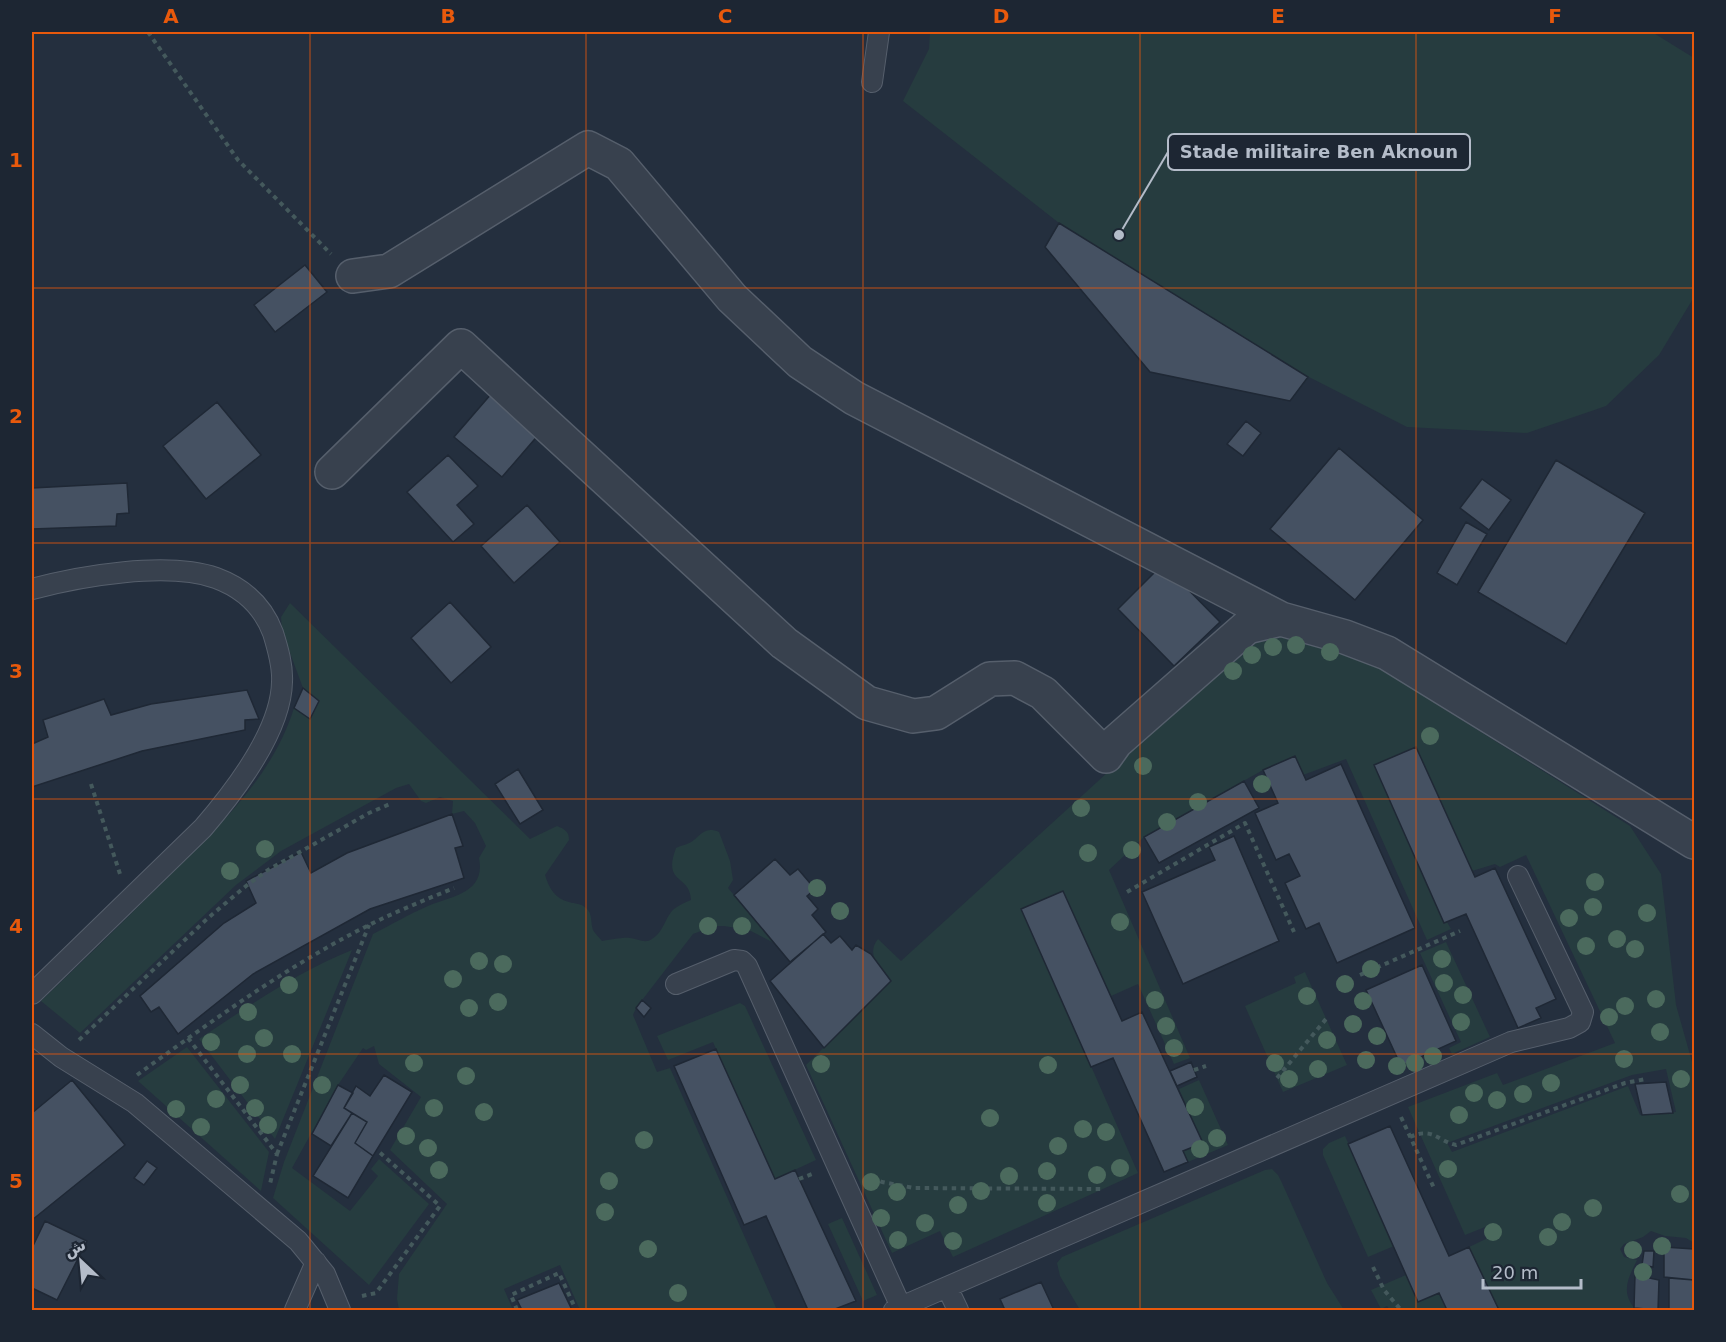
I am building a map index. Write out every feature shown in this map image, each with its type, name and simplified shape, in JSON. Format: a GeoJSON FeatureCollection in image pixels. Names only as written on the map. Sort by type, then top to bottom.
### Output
{"type":"FeatureCollection","features":[{"type":"Feature","properties":{"kind":"street"},"geometry":{"type":"LineString","coordinates":[[353,276],[389,271],[588,148],[619,164],[732,298],[800,362],[854,398],[1281,619],[1345,637],[1387,653],[1695,842]]}},
{"type":"Feature","properties":{"kind":"street"},"geometry":{"type":"LineString","coordinates":[[332,472],[461,346],[784,643],[867,703],[913,716],[936,713],[990,679],[1015,678],[1043,693],[1106,756],[1116,742],[1247,627],[1281,619]]}},
{"type":"Feature","properties":{"kind":"lane"},"geometry":{"type":"LineString","coordinates":[[872,82],[879,32]]}},
{"type":"Feature","properties":{"kind":"lane"},"geometry":{"type":"LineString","coordinates":[[32,589],[115,574],[181,571],[204,575],[236,587],[258,606],[269,622],[282,680],[281,695],[268,733],[228,798],[203,828],[32,994]]}},
{"type":"Feature","properties":{"kind":"lane"},"geometry":{"type":"LineString","coordinates":[[676,984],[734,960],[742,961],[747,966],[836,1163],[898,1309],[1511,1042],[1569,1028],[1580,1022],[1582,1012],[1518,876]]}},
{"type":"Feature","properties":{"kind":"lane"},"geometry":{"type":"LineString","coordinates":[[32,1034],[61,1057],[135,1103],[298,1241],[325,1274],[338,1305]]}},
{"type":"Feature","properties":{"kind":"lane"},"geometry":{"type":"LineString","coordinates":[[295,1311],[316,1262]]}},
{"type":"Feature","properties":{"kind":"lane"},"geometry":{"type":"LineString","coordinates":[[947,1287],[958,1311]]}},
{"type":"Feature","properties":{"kind":"path"},"geometry":{"type":"LineString","coordinates":[[148,32],[238,160],[353,276]]}},
{"type":"Feature","properties":{"kind":"path"},"geometry":{"type":"LineString","coordinates":[[91,784],[129,900]]}},
{"type":"Feature","properties":{"kind":"path"},"geometry":{"type":"LineString","coordinates":[[61,1057],[208,918],[246,886],[268,870],[369,813],[390,804]]}},
{"type":"Feature","properties":{"kind":"path"},"geometry":{"type":"LineString","coordinates":[[1127,892],[1245,823],[1294,932]]}},
{"type":"Feature","properties":{"kind":"path"},"geometry":{"type":"LineString","coordinates":[[132,1079],[277,978],[370,924],[454,888]]}},
{"type":"Feature","properties":{"kind":"path"},"geometry":{"type":"LineString","coordinates":[[267,1214],[267,1201],[277,1154],[370,924]]}},
{"type":"Feature","properties":{"kind":"path"},"geometry":{"type":"LineString","coordinates":[[1360,975],[1460,931]]}},
{"type":"Feature","properties":{"kind":"path"},"geometry":{"type":"LineString","coordinates":[[1277,1078],[1326,1019]]}},
{"type":"Feature","properties":{"kind":"path"},"geometry":{"type":"LineString","coordinates":[[188,1038],[277,1154]]}},
{"type":"Feature","properties":{"kind":"path"},"geometry":{"type":"LineString","coordinates":[[1194,1070],[1206,1066]]}},
{"type":"Feature","properties":{"kind":"path"},"geometry":{"type":"LineString","coordinates":[[1410,1137],[1429,1132],[1456,1145],[1625,1083],[1646,1079]]}},
{"type":"Feature","properties":{"kind":"path"},"geometry":{"type":"LineString","coordinates":[[1397,1108],[1434,1188]]}},
{"type":"Feature","properties":{"kind":"path"},"geometry":{"type":"LineString","coordinates":[[338,1305],[376,1293],[440,1206],[377,1150]]}},
{"type":"Feature","properties":{"kind":"path"},"geometry":{"type":"LineString","coordinates":[[836,1163],[882,1182],[914,1188],[1110,1188]]}},
{"type":"Feature","properties":{"kind":"path"},"geometry":{"type":"LineString","coordinates":[[1373,1267],[1384,1290],[1401,1311]]}},
{"type":"Feature","properties":{"kind":"path"},"geometry":{"type":"LineString","coordinates":[[517,1311],[511,1295],[559,1273],[576,1311]]}},
{"type":"Feature","properties":{"kind":"green space"},"geometry":{"type":"Polygon","coordinates":[[[930,32],[1652,32],[1694,58],[1694,297],[1659,355],[1606,406],[1527,433],[1407,427],[1309,377],[1290,401],[1150,372],[1045,247],[1059,223],[903,101],[929,49],[930,32]]]}},
{"type":"Feature","properties":{"kind":"green space"},"geometry":{"type":"Polygon","coordinates":[[[290,603],[530,839],[557,826],[566,831],[569,840],[545,875],[556,896],[564,901],[582,905],[588,910],[593,930],[602,941],[627,938],[647,941],[656,936],[674,909],[691,900],[686,886],[674,874],[672,868],[676,848],[690,843],[705,831],[719,832],[730,861],[733,880],[728,888],[774,943],[749,930],[724,926],[714,926],[693,934],[633,1015],[657,1072],[670,1068],[777,1310],[580,1310],[560,1265],[504,1289],[513,1310],[399,1310],[397,1299],[399,1274],[447,1204],[390,1150],[421,1097],[379,1064],[374,1046],[366,1050],[363,1048],[338,1085],[292,1168],[350,1211],[378,1176],[371,1169],[379,1159],[429,1204],[369,1285],[273,1198],[284,1162],[373,934],[421,909],[457,896],[472,886],[477,879],[480,870],[479,858],[486,846],[475,823],[464,811],[452,814],[453,801],[440,797],[426,803],[421,801],[409,784],[396,788],[281,851],[236,885],[80,1033],[41,1001],[221,823],[256,781],[271,758],[294,708],[310,718],[319,701],[303,688],[282,631],[281,617],[290,603]]]}},
{"type":"Feature","properties":{"kind":"green space"},"geometry":{"type":"Polygon","coordinates":[[[1281,635],[1359,655],[1630,826],[1661,874],[1676,1005],[1694,1069],[1694,1243],[1686,1238],[1665,1236],[1651,1231],[1643,1237],[1624,1244],[1620,1249],[1624,1257],[1637,1260],[1627,1285],[1628,1297],[1636,1310],[1499,1310],[1469,1247],[1490,1237],[1485,1227],[1465,1235],[1408,1107],[1497,1073],[1503,1085],[1615,1043],[1526,855],[1500,867],[1495,864],[1472,871],[1444,923],[1447,922],[1451,929],[1427,940],[1346,759],[1303,775],[1294,756],[1263,770],[1144,837],[1109,870],[1190,1058],[1174,1064],[1138,984],[1111,996],[1063,892],[1022,909],[1138,1173],[953,1257],[940,1231],[892,1253],[806,1065],[891,981],[876,962],[874,945],[878,939],[901,961],[1245,647],[1281,635]],[[1666,1069],[1632,1075],[1447,1143],[1452,1152],[1628,1086],[1640,1115],[1676,1112],[1666,1069]]]}},
{"type":"Feature","properties":{"kind":"green space"},"geometry":{"type":"Polygon","coordinates":[[[1446,942],[1490,1037],[1452,1054],[1449,1048],[1461,1042],[1420,953],[1446,942]]]}},
{"type":"Feature","properties":{"kind":"green space"},"geometry":{"type":"Polygon","coordinates":[[[352,950],[275,1139],[199,1039],[293,979],[352,950]]]}},
{"type":"Feature","properties":{"kind":"green space"},"geometry":{"type":"Polygon","coordinates":[[[1305,972],[1347,1065],[1283,1092],[1245,1006],[1296,983],[1294,977],[1305,972]]]}},
{"type":"Feature","properties":{"kind":"green space"},"geometry":{"type":"Polygon","coordinates":[[[740,1003],[745,1006],[816,1160],[775,1179],[713,1042],[668,1060],[657,1036],[740,1003]]]}},
{"type":"Feature","properties":{"kind":"green space"},"geometry":{"type":"Polygon","coordinates":[[[187,1047],[269,1152],[261,1191],[138,1081],[187,1047]]]}},
{"type":"Feature","properties":{"kind":"green space"},"geometry":{"type":"Polygon","coordinates":[[[1199,1080],[1228,1145],[1188,1162],[1183,1151],[1203,1142],[1179,1089],[1199,1080]]]}},
{"type":"Feature","properties":{"kind":"green space"},"geometry":{"type":"Polygon","coordinates":[[[1345,1136],[1394,1246],[1368,1257],[1323,1155],[1323,1149],[1329,1143],[1345,1136]]]}},
{"type":"Feature","properties":{"kind":"green space"},"geometry":{"type":"Polygon","coordinates":[[[1272,1169],[1282,1183],[1327,1283],[1344,1310],[1080,1310],[1060,1276],[1057,1263],[1062,1257],[1272,1169]]]}},
{"type":"Feature","properties":{"kind":"green space"},"geometry":{"type":"Polygon","coordinates":[[[842,1218],[877,1295],[863,1301],[828,1224],[842,1218]]]}},
{"type":"Feature","properties":{"kind":"green space"},"geometry":{"type":"Polygon","coordinates":[[[1406,1275],[1418,1301],[1439,1293],[1447,1310],[1390,1310],[1387,1306],[1381,1309],[1371,1290],[1406,1275]]]}},
{"type":"Feature","properties":{"kind":"building"},"geometry":{"type":"Polygon","coordinates":[[[1059,223],[1308,377],[1290,401],[1150,372],[1045,247],[1059,223]]]}},
{"type":"Feature","properties":{"kind":"building"},"geometry":{"type":"Polygon","coordinates":[[[305,265],[327,292],[275,332],[254,305],[305,265]]]}},
{"type":"Feature","properties":{"kind":"building"},"geometry":{"type":"Polygon","coordinates":[[[492,393],[540,433],[502,477],[454,437],[492,393]]]}},
{"type":"Feature","properties":{"kind":"building"},"geometry":{"type":"Polygon","coordinates":[[[217,402],[261,455],[206,499],[163,446],[217,402]]]}},
{"type":"Feature","properties":{"kind":"building"},"geometry":{"type":"Polygon","coordinates":[[[1246,421],[1261,433],[1243,456],[1227,444],[1246,421]]]}},
{"type":"Feature","properties":{"kind":"building"},"geometry":{"type":"Polygon","coordinates":[[[1339,448],[1423,520],[1355,600],[1270,529],[1339,448]]]}},
{"type":"Feature","properties":{"kind":"building"},"geometry":{"type":"Polygon","coordinates":[[[448,455],[478,486],[457,505],[474,524],[453,542],[407,492],[448,455]]]}},
{"type":"Feature","properties":{"kind":"building"},"geometry":{"type":"Polygon","coordinates":[[[1556,460],[1645,513],[1566,644],[1478,592],[1556,460]]]}},
{"type":"Feature","properties":{"kind":"building"},"geometry":{"type":"Polygon","coordinates":[[[1482,479],[1511,500],[1489,530],[1460,508],[1482,479]]]}},
{"type":"Feature","properties":{"kind":"building"},"geometry":{"type":"Polygon","coordinates":[[[127,483],[129,513],[117,514],[116,526],[32,529],[32,488],[127,483]]]}},
{"type":"Feature","properties":{"kind":"building"},"geometry":{"type":"Polygon","coordinates":[[[527,505],[560,542],[514,583],[481,546],[527,505]]]}},
{"type":"Feature","properties":{"kind":"building"},"geometry":{"type":"Polygon","coordinates":[[[1466,522],[1487,534],[1457,585],[1437,573],[1466,522]]]}},
{"type":"Feature","properties":{"kind":"building"},"geometry":{"type":"Polygon","coordinates":[[[1163,564],[1220,622],[1174,666],[1118,609],[1163,564]]]}},
{"type":"Feature","properties":{"kind":"building"},"geometry":{"type":"Polygon","coordinates":[[[450,602],[491,647],[451,683],[411,638],[450,602]]]}},
{"type":"Feature","properties":{"kind":"building"},"geometry":{"type":"Polygon","coordinates":[[[303,688],[319,701],[310,719],[294,708],[303,688]]]}},
{"type":"Feature","properties":{"kind":"building"},"geometry":{"type":"Polygon","coordinates":[[[247,690],[259,719],[245,720],[245,730],[142,751],[32,787],[32,744],[48,737],[43,720],[104,699],[111,715],[151,704],[247,690]]]}},
{"type":"Feature","properties":{"kind":"building"},"geometry":{"type":"Polygon","coordinates":[[[1416,747],[1475,877],[1495,868],[1556,999],[1536,1008],[1541,1018],[1518,1028],[1466,914],[1444,923],[1374,765],[1416,747]]]}},
{"type":"Feature","properties":{"kind":"building"},"geometry":{"type":"Polygon","coordinates":[[[1295,756],[1306,780],[1341,764],[1415,928],[1337,963],[1319,923],[1306,929],[1285,883],[1300,876],[1289,854],[1276,860],[1255,813],[1278,803],[1263,770],[1295,756]]]}},
{"type":"Feature","properties":{"kind":"building"},"geometry":{"type":"Polygon","coordinates":[[[518,769],[543,810],[520,824],[495,784],[518,769]]]}},
{"type":"Feature","properties":{"kind":"building"},"geometry":{"type":"Polygon","coordinates":[[[1244,781],[1259,808],[1159,863],[1144,837],[1244,781]]]}},
{"type":"Feature","properties":{"kind":"building"},"geometry":{"type":"Polygon","coordinates":[[[452,814],[463,846],[455,848],[464,878],[370,909],[253,974],[178,1034],[159,1007],[151,1012],[140,996],[224,923],[256,903],[246,881],[301,852],[311,873],[347,853],[452,814]]]}},
{"type":"Feature","properties":{"kind":"building"},"geometry":{"type":"Polygon","coordinates":[[[1234,836],[1279,941],[1183,984],[1142,892],[1215,860],[1209,847],[1234,836]]]}},
{"type":"Feature","properties":{"kind":"building"},"geometry":{"type":"Polygon","coordinates":[[[775,859],[790,875],[798,869],[815,889],[807,896],[818,909],[812,915],[826,932],[790,962],[734,895],[775,859]]]}},
{"type":"Feature","properties":{"kind":"building"},"geometry":{"type":"Polygon","coordinates":[[[1063,891],[1122,1021],[1142,1012],[1203,1143],[1183,1151],[1188,1162],[1164,1172],[1113,1058],[1091,1067],[1021,909],[1063,891]]]}},
{"type":"Feature","properties":{"kind":"building"},"geometry":{"type":"Polygon","coordinates":[[[823,934],[831,943],[840,936],[852,950],[856,945],[871,954],[891,981],[824,1048],[770,981],[823,934]]]}},
{"type":"Feature","properties":{"kind":"building"},"geometry":{"type":"Polygon","coordinates":[[[1422,965],[1456,1041],[1401,1066],[1366,990],[1422,965]]]}},
{"type":"Feature","properties":{"kind":"building"},"geometry":{"type":"Polygon","coordinates":[[[642,1000],[651,1008],[644,1017],[636,1008],[642,1000]]]}},
{"type":"Feature","properties":{"kind":"building"},"geometry":{"type":"Polygon","coordinates":[[[716,1049],[775,1179],[795,1170],[856,1301],[836,1310],[808,1310],[766,1216],[744,1225],[674,1066],[716,1049]]]}},
{"type":"Feature","properties":{"kind":"building"},"geometry":{"type":"Polygon","coordinates":[[[1191,1062],[1197,1077],[1177,1086],[1170,1071],[1191,1062]]]}},
{"type":"Feature","properties":{"kind":"building"},"geometry":{"type":"Polygon","coordinates":[[[384,1075],[412,1092],[373,1156],[355,1143],[367,1122],[344,1108],[356,1086],[370,1096],[384,1075]]]}},
{"type":"Feature","properties":{"kind":"building"},"geometry":{"type":"Polygon","coordinates":[[[72,1080],[125,1145],[32,1220],[32,1113],[72,1080]]]}},
{"type":"Feature","properties":{"kind":"building"},"geometry":{"type":"Polygon","coordinates":[[[1666,1082],[1673,1113],[1642,1115],[1635,1084],[1666,1082]]]}},
{"type":"Feature","properties":{"kind":"building"},"geometry":{"type":"Polygon","coordinates":[[[338,1085],[353,1093],[344,1108],[352,1113],[331,1146],[312,1134],[338,1085]]]}},
{"type":"Feature","properties":{"kind":"building"},"geometry":{"type":"Polygon","coordinates":[[[352,1113],[367,1122],[355,1143],[373,1156],[348,1198],[313,1176],[352,1113]]]}},
{"type":"Feature","properties":{"kind":"building"},"geometry":{"type":"Polygon","coordinates":[[[1390,1126],[1449,1256],[1469,1247],[1499,1310],[1447,1310],[1439,1293],[1418,1302],[1348,1144],[1390,1126]]]}},
{"type":"Feature","properties":{"kind":"building"},"geometry":{"type":"Polygon","coordinates":[[[147,1161],[157,1168],[144,1185],[134,1178],[147,1161]]]}},
{"type":"Feature","properties":{"kind":"building"},"geometry":{"type":"Polygon","coordinates":[[[45,1221],[87,1241],[57,1300],[32,1288],[32,1248],[45,1221]]]}},
{"type":"Feature","properties":{"kind":"building"},"geometry":{"type":"Polygon","coordinates":[[[1664,1247],[1694,1249],[1694,1280],[1664,1277],[1664,1247]]]}},
{"type":"Feature","properties":{"kind":"building"},"geometry":{"type":"Polygon","coordinates":[[[1644,1251],[1654,1251],[1653,1267],[1642,1265],[1644,1251]]]}},
{"type":"Feature","properties":{"kind":"building"},"geometry":{"type":"Polygon","coordinates":[[[1635,1275],[1659,1280],[1658,1310],[1634,1308],[1635,1275]]]}},
{"type":"Feature","properties":{"kind":"building"},"geometry":{"type":"Polygon","coordinates":[[[1669,1278],[1694,1280],[1694,1310],[1669,1310],[1669,1278]]]}},
{"type":"Feature","properties":{"kind":"building"},"geometry":{"type":"Polygon","coordinates":[[[1041,1282],[1054,1310],[1005,1310],[1000,1299],[1041,1282]]]}},
{"type":"Feature","properties":{"kind":"building"},"geometry":{"type":"Polygon","coordinates":[[[559,1283],[572,1310],[522,1310],[517,1300],[559,1283]]]}},
{"type":"Feature","properties":{"kind":"place","name":"Stade militaire Ben Aknoun"},"geometry":{"type":"Point","coordinates":[1119,235]}}]}
